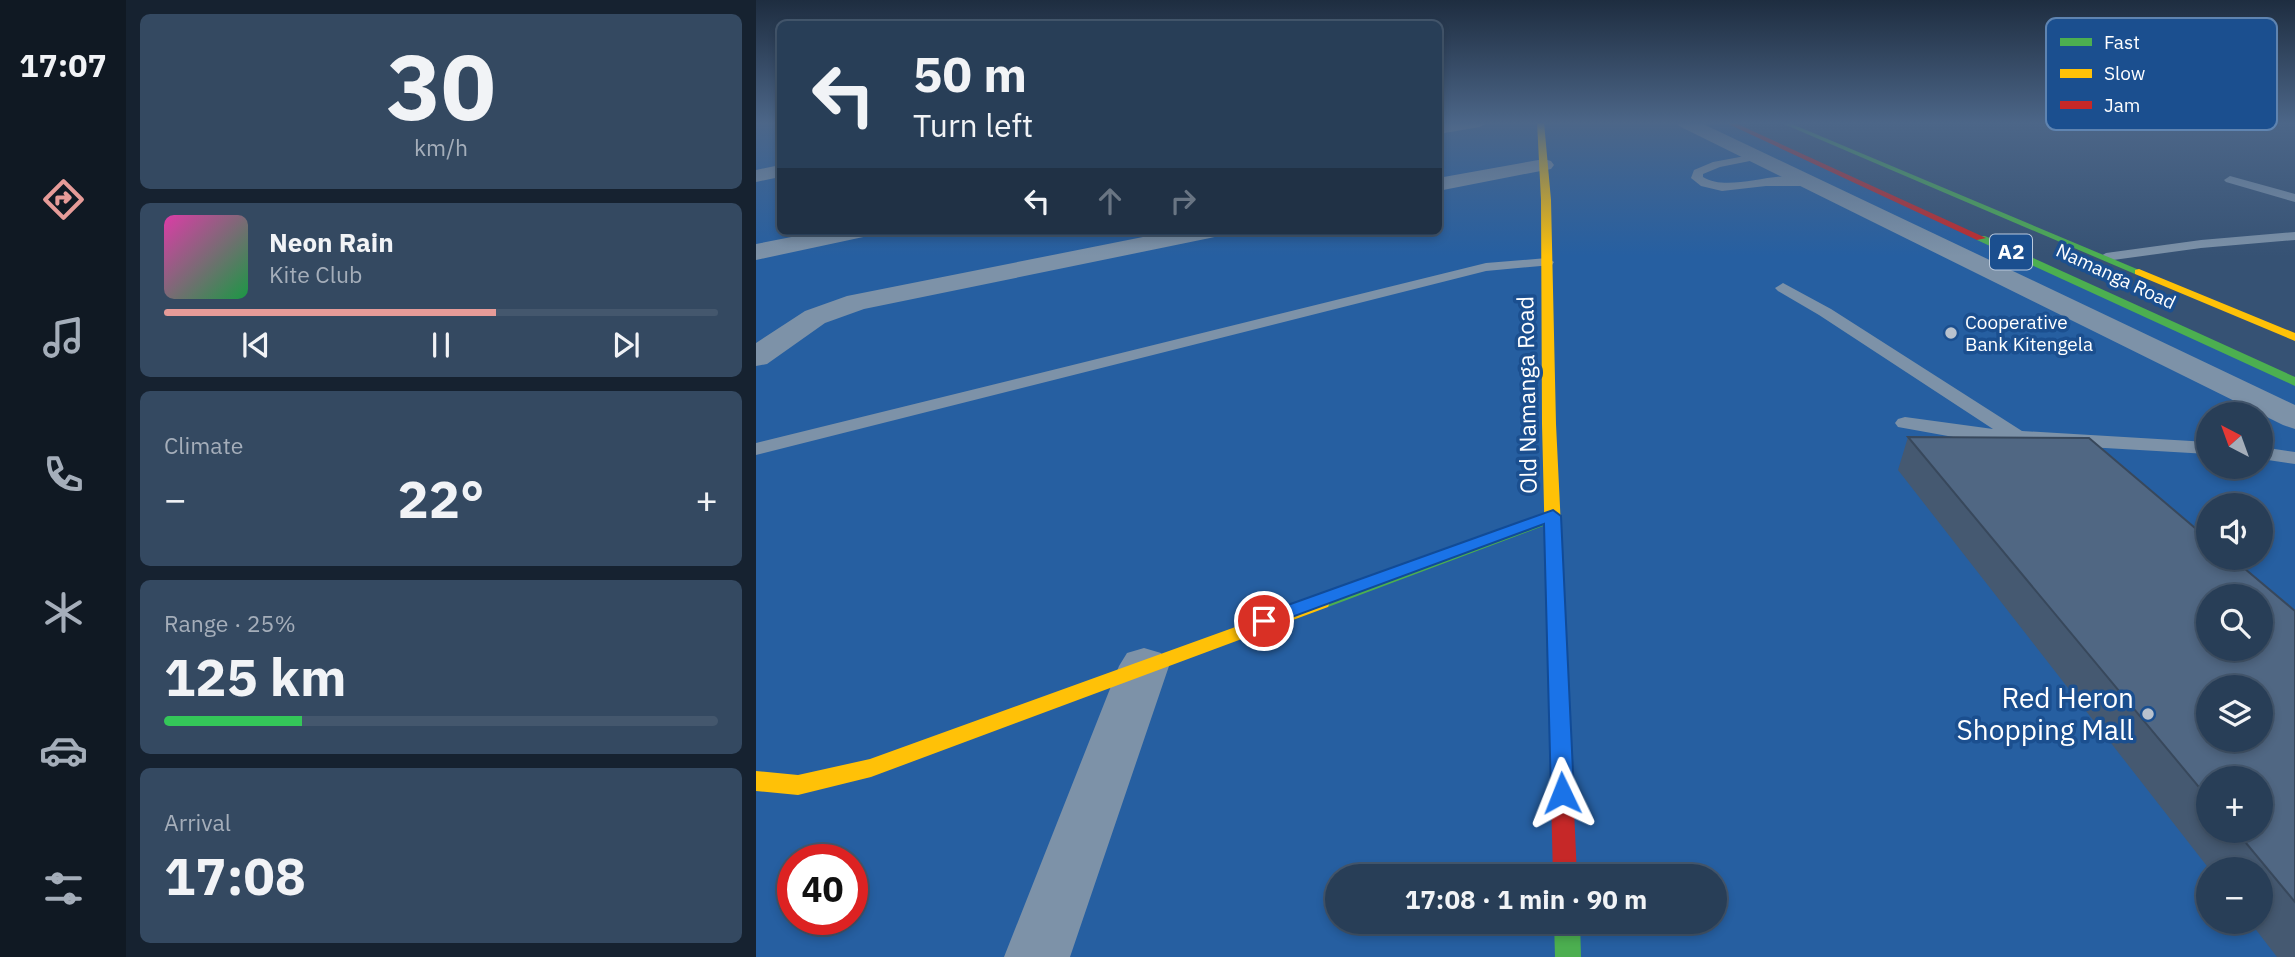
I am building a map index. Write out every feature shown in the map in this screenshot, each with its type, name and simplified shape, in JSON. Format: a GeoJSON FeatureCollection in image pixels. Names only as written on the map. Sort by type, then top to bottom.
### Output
{"type":"FeatureCollection","features":[{"type":"Feature","properties":{"kind":"main road","name":"Old Namanga Road"},"geometry":{"type":"LineString","coordinates":[[1544,167],[1565,864]]}},
{"type":"Feature","properties":{"kind":"main road","name":"Namanga Road"},"geometry":{"type":"LineString","coordinates":[[1825,167],[2295,382]]}},
{"type":"Feature","properties":{"kind":"main road"},"geometry":{"type":"LineString","coordinates":[[1889,167],[2295,337]]}},
{"type":"Feature","properties":{"kind":"main road"},"geometry":{"type":"LineString","coordinates":[[756,781],[798,785],[871,768],[1553,516]]}},
{"type":"Feature","properties":{"kind":"main road"},"geometry":{"type":"LineString","coordinates":[[1567,934],[1568,957]]}},
{"type":"Feature","properties":{"kind":"street"},"geometry":{"type":"LineString","coordinates":[[1442,184],[1535,167]]}},
{"type":"Feature","properties":{"kind":"street"},"geometry":{"type":"LineString","coordinates":[[1776,167],[2295,418]]}},
{"type":"Feature","properties":{"kind":"street"},"geometry":{"type":"LineString","coordinates":[[756,176],[777,172]]}},
{"type":"Feature","properties":{"kind":"street"},"geometry":{"type":"LineString","coordinates":[[1881,217],[1915,208]]}},
{"type":"Feature","properties":{"kind":"street"},"geometry":{"type":"LineString","coordinates":[[756,252],[839,235]]}},
{"type":"Feature","properties":{"kind":"street"},"geometry":{"type":"LineString","coordinates":[[756,357],[816,317],[857,302],[1190,235]]}},
{"type":"Feature","properties":{"kind":"street"},"geometry":{"type":"LineString","coordinates":[[1037,957],[1144,666]]}},
{"type":"Feature","properties":{"kind":"lane"},"geometry":{"type":"LineString","coordinates":[[1707,167],[1698,172],[1697,178],[1707,185],[1723,188],[1763,182],[1805,181]]}},
{"type":"Feature","properties":{"kind":"lane"},"geometry":{"type":"LineString","coordinates":[[2230,180],[2295,198]]}},
{"type":"Feature","properties":{"kind":"lane"},"geometry":{"type":"LineString","coordinates":[[2106,257],[2201,244],[2295,236]]}},
{"type":"Feature","properties":{"kind":"lane"},"geometry":{"type":"LineString","coordinates":[[756,449],[1350,299],[1486,267],[1547,262]]}},
{"type":"Feature","properties":{"kind":"lane"},"geometry":{"type":"LineString","coordinates":[[1783,288],[1825,312],[2018,437]]}},
{"type":"Feature","properties":{"kind":"lane"},"geometry":{"type":"LineString","coordinates":[[1905,423],[1970,434],[2196,447]]}},
{"type":"Feature","properties":{"kind":"lane"},"geometry":{"type":"LineString","coordinates":[[2273,455],[2295,458]]}},
{"type":"Feature","properties":{"kind":"shaded area"},"geometry":{"type":"Polygon","coordinates":[[[756,167],[777,167],[777,235],[1442,235],[1442,167],[1825,167],[2295,382],[2295,957],[756,957],[756,167]]]}},
{"type":"Feature","properties":{"kind":"building"},"geometry":{"type":"Polygon","coordinates":[[[1908,437],[2089,438],[2196,529],[2196,570],[2246,570],[2263,584],[2196,584],[2196,661],[2273,661],[2273,592],[2295,611],[2295,902],[2273,876],[2273,857],[2258,857],[2246,843],[2273,843],[2273,766],[2196,766],[2196,784],[1908,437]]]}},
{"type":"Feature","properties":{"kind":"traffic: fast"},"geometry":{"type":"LineString","coordinates":[[1888,167],[2139,272]]}},
{"type":"Feature","properties":{"kind":"traffic: fast"},"geometry":{"type":"LineString","coordinates":[[1981,238],[2295,382]]}},
{"type":"Feature","properties":{"kind":"traffic: fast"},"geometry":{"type":"LineString","coordinates":[[1321,602],[1553,516]]}},
{"type":"Feature","properties":{"kind":"traffic: fast"},"geometry":{"type":"LineString","coordinates":[[1567,934],[1568,957]]}},
{"type":"Feature","properties":{"kind":"traffic: slow"},"geometry":{"type":"LineString","coordinates":[[1543,167],[1558,672]]}},
{"type":"Feature","properties":{"kind":"traffic: slow"},"geometry":{"type":"LineString","coordinates":[[2139,272],[2295,337]]}},
{"type":"Feature","properties":{"kind":"traffic: slow"},"geometry":{"type":"LineString","coordinates":[[756,781],[798,785],[871,768],[1321,602]]}},
{"type":"Feature","properties":{"kind":"traffic: jam"},"geometry":{"type":"LineString","coordinates":[[1825,167],[1981,238]]}},
{"type":"Feature","properties":{"kind":"traffic: jam"},"geometry":{"type":"LineString","coordinates":[[1558,672],[1565,864]]}},
{"type":"Feature","properties":{"kind":"place","name":"Cooperative Bank Kitengela"},"geometry":{"type":"Point","coordinates":[1951,333]}},
{"type":"Feature","properties":{"kind":"place","name":"Red Heron Shopping Mall"},"geometry":{"type":"Point","coordinates":[2148,714]}},
{"type":"Feature","properties":{"kind":"route"},"geometry":{"type":"LineString","coordinates":[[1264,621],[1553,516],[1562,793]]}}]}
